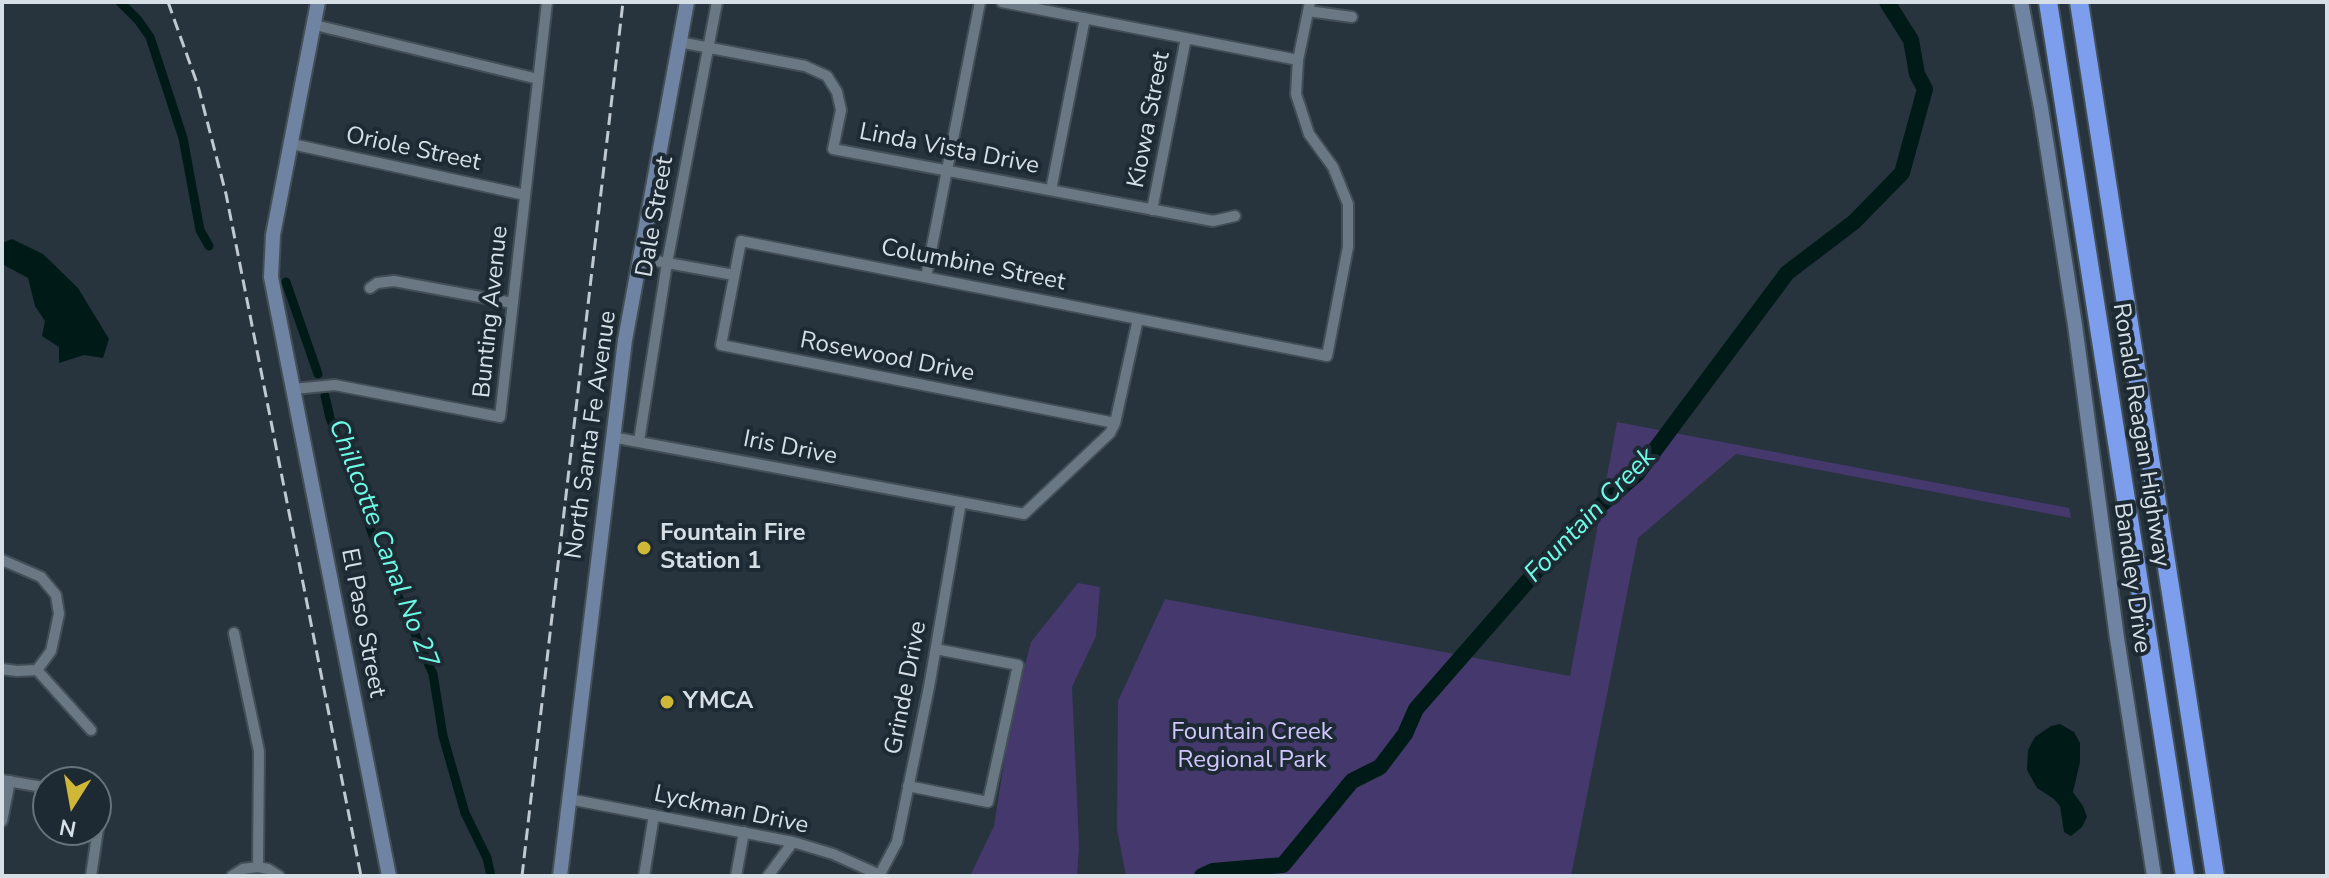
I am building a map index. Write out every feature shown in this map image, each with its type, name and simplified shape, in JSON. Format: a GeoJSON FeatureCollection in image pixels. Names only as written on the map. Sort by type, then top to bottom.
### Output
{"type":"FeatureCollection","features":[{"type":"Feature","properties":{"kind":"highway","name":"Ronald Reagan Highway"},"geometry":{"type":"LineString","coordinates":[[2048,2],[2185,876]]}},
{"type":"Feature","properties":{"kind":"highway","name":"Ronald Reagan Highway"},"geometry":{"type":"LineString","coordinates":[[2079,2],[2215,876]]}},
{"type":"Feature","properties":{"kind":"main road","name":"El Paso Street"},"geometry":{"type":"LineString","coordinates":[[318,2],[270,258],[272,294],[389,876]]}},
{"type":"Feature","properties":{"kind":"main road","name":"North Santa Fe Avenue"},"geometry":{"type":"LineString","coordinates":[[560,876],[612,437],[640,258],[687,2]]}},
{"type":"Feature","properties":{"kind":"main road","name":"Bandley Drive"},"geometry":{"type":"LineString","coordinates":[[2021,2],[2075,325],[2115,623],[2154,876]]}},
{"type":"Feature","properties":{"kind":"street","name":"Bunting Avenue"},"geometry":{"type":"LineString","coordinates":[[293,389],[335,385],[500,417],[547,2]]}},
{"type":"Feature","properties":{"kind":"street","name":"Dale Street"},"geometry":{"type":"LineString","coordinates":[[639,441],[667,263],[717,2]]}},
{"type":"Feature","properties":{"kind":"street"},"geometry":{"type":"LineString","coordinates":[[926,277],[980,2]]}},
{"type":"Feature","properties":{"kind":"street"},"geometry":{"type":"LineString","coordinates":[[1002,2],[1298,60],[1309,6],[1352,17]]}},
{"type":"Feature","properties":{"kind":"street"},"geometry":{"type":"LineString","coordinates":[[1051,190],[1085,18]]}},
{"type":"Feature","properties":{"kind":"street"},"geometry":{"type":"LineString","coordinates":[[315,25],[538,79]]}},
{"type":"Feature","properties":{"kind":"street","name":"Kiowa Street"},"geometry":{"type":"LineString","coordinates":[[1152,210],[1186,38]]}},
{"type":"Feature","properties":{"kind":"street","name":"Linda Vista Drive"},"geometry":{"type":"LineString","coordinates":[[679,42],[805,66],[827,76],[837,92],[841,110],[833,149],[1213,221],[1235,216]]}},
{"type":"Feature","properties":{"kind":"street","name":"Columbine Street"},"geometry":{"type":"LineString","coordinates":[[734,275],[741,241],[1327,356],[1348,247],[1348,204],[1333,167],[1309,134],[1296,94],[1298,60]]}},
{"type":"Feature","properties":{"kind":"street","name":"Oriole Street"},"geometry":{"type":"LineString","coordinates":[[292,144],[525,195]]}},
{"type":"Feature","properties":{"kind":"street"},"geometry":{"type":"LineString","coordinates":[[640,258],[734,275]]}},
{"type":"Feature","properties":{"kind":"street","name":"Rosewood Drive"},"geometry":{"type":"LineString","coordinates":[[734,275],[721,345],[1115,423]]}},
{"type":"Feature","properties":{"kind":"street"},"geometry":{"type":"LineString","coordinates":[[370,288],[377,283],[394,281],[513,303]]}},
{"type":"Feature","properties":{"kind":"street"},"geometry":{"type":"LineString","coordinates":[[961,502],[1024,514],[1110,433],[1115,423],[1138,319]]}},
{"type":"Feature","properties":{"kind":"street","name":"Iris Drive"},"geometry":{"type":"LineString","coordinates":[[612,437],[961,502]]}},
{"type":"Feature","properties":{"kind":"street","name":"Grinde Drive"},"geometry":{"type":"LineString","coordinates":[[879,875],[897,842],[936,649],[961,502]]}},
{"type":"Feature","properties":{"kind":"street"},"geometry":{"type":"LineString","coordinates":[[2,560],[41,577],[56,595],[59,614],[51,651],[37,670]]}},
{"type":"Feature","properties":{"kind":"street"},"geometry":{"type":"LineString","coordinates":[[234,633],[259,751],[258,867]]}},
{"type":"Feature","properties":{"kind":"street"},"geometry":{"type":"LineString","coordinates":[[908,786],[988,802],[1018,665],[936,649]]}},
{"type":"Feature","properties":{"kind":"street"},"geometry":{"type":"LineString","coordinates":[[2,669],[37,670]]}},
{"type":"Feature","properties":{"kind":"street"},"geometry":{"type":"LineString","coordinates":[[37,670],[91,730]]}},
{"type":"Feature","properties":{"kind":"street"},"geometry":{"type":"LineString","coordinates":[[2,821],[6,780],[32,785]]}},
{"type":"Feature","properties":{"kind":"street","name":"Lyckman Drive"},"geometry":{"type":"LineString","coordinates":[[569,799],[793,842],[833,854],[879,875]]}},
{"type":"Feature","properties":{"kind":"street"},"geometry":{"type":"LineString","coordinates":[[644,876],[654,815]]}},
{"type":"Feature","properties":{"kind":"street"},"geometry":{"type":"LineString","coordinates":[[736,876],[744,832]]}},
{"type":"Feature","properties":{"kind":"street"},"geometry":{"type":"LineString","coordinates":[[768,876],[793,842]]}},
{"type":"Feature","properties":{"kind":"street"},"geometry":{"type":"LineString","coordinates":[[91,876],[95,846]]}},
{"type":"Feature","properties":{"kind":"street"},"geometry":{"type":"LineString","coordinates":[[232,876],[243,869],[258,867],[279,876]]}},
{"type":"Feature","properties":{"kind":"green space","name":"Fountain Creek Regional Park"},"geometry":{"type":"Polygon","coordinates":[[[1617,422],[2069,508],[2071,518],[1736,454],[1638,538],[1571,876],[1126,876],[1117,829],[1118,701],[1165,599],[1570,676],[1617,422]]]}},
{"type":"Feature","properties":{"kind":"green space"},"geometry":{"type":"Polygon","coordinates":[[[1078,583],[1100,587],[1096,636],[1072,687],[1079,846],[1077,876],[970,876],[994,826],[1010,724],[1031,642],[1078,583]]]}},
{"type":"Feature","properties":{"kind":"shaded area"},"geometry":{"type":"Polygon","coordinates":[[[12,239],[43,254],[78,288],[109,339],[103,358],[84,355],[59,363],[59,347],[42,336],[45,321],[35,306],[28,278],[2,264],[2,243],[12,239]]]}},
{"type":"Feature","properties":{"kind":"shaded area"},"geometry":{"type":"Polygon","coordinates":[[[2060,724],[2074,732],[2080,743],[2080,762],[2073,792],[2087,817],[2082,827],[2071,836],[2064,832],[2060,806],[2037,788],[2027,770],[2028,750],[2035,737],[2060,724]]]}},
{"type":"Feature","properties":{"kind":"waterway","name":"Chillcotte Canal No 27"},"geometry":{"type":"LineString","coordinates":[[120,2],[150,37],[183,138],[200,230],[209,246]]}},
{"type":"Feature","properties":{"kind":"waterway","name":"Fountain Creek"},"geometry":{"type":"LineString","coordinates":[[1202,876],[1213,871],[1283,865],[1352,781],[1380,767],[1405,734],[1416,709],[1574,528],[1637,474],[1787,273],[1854,222],[1902,173],[1925,89],[1917,74],[1911,40],[1887,2]]}},
{"type":"Feature","properties":{"kind":"waterway","name":"Chillcotte Canal No 27"},"geometry":{"type":"LineString","coordinates":[[286,282],[318,374]]}},
{"type":"Feature","properties":{"kind":"waterway","name":"Chillcotte Canal No 27"},"geometry":{"type":"LineString","coordinates":[[325,396],[330,418],[382,560],[433,674],[443,736],[465,813],[487,858],[491,876]]}},
{"type":"Feature","properties":{"kind":"railway"},"geometry":{"type":"LineString","coordinates":[[168,2],[198,86],[226,194],[361,876]]}},
{"type":"Feature","properties":{"kind":"railway"},"geometry":{"type":"LineString","coordinates":[[522,876],[623,2]]}},
{"type":"Feature","properties":{"kind":"place","name":"Fountain Fire Station 1"},"geometry":{"type":"Point","coordinates":[644,548]}},
{"type":"Feature","properties":{"kind":"place","name":"YMCA"},"geometry":{"type":"Point","coordinates":[667,702]}}]}
